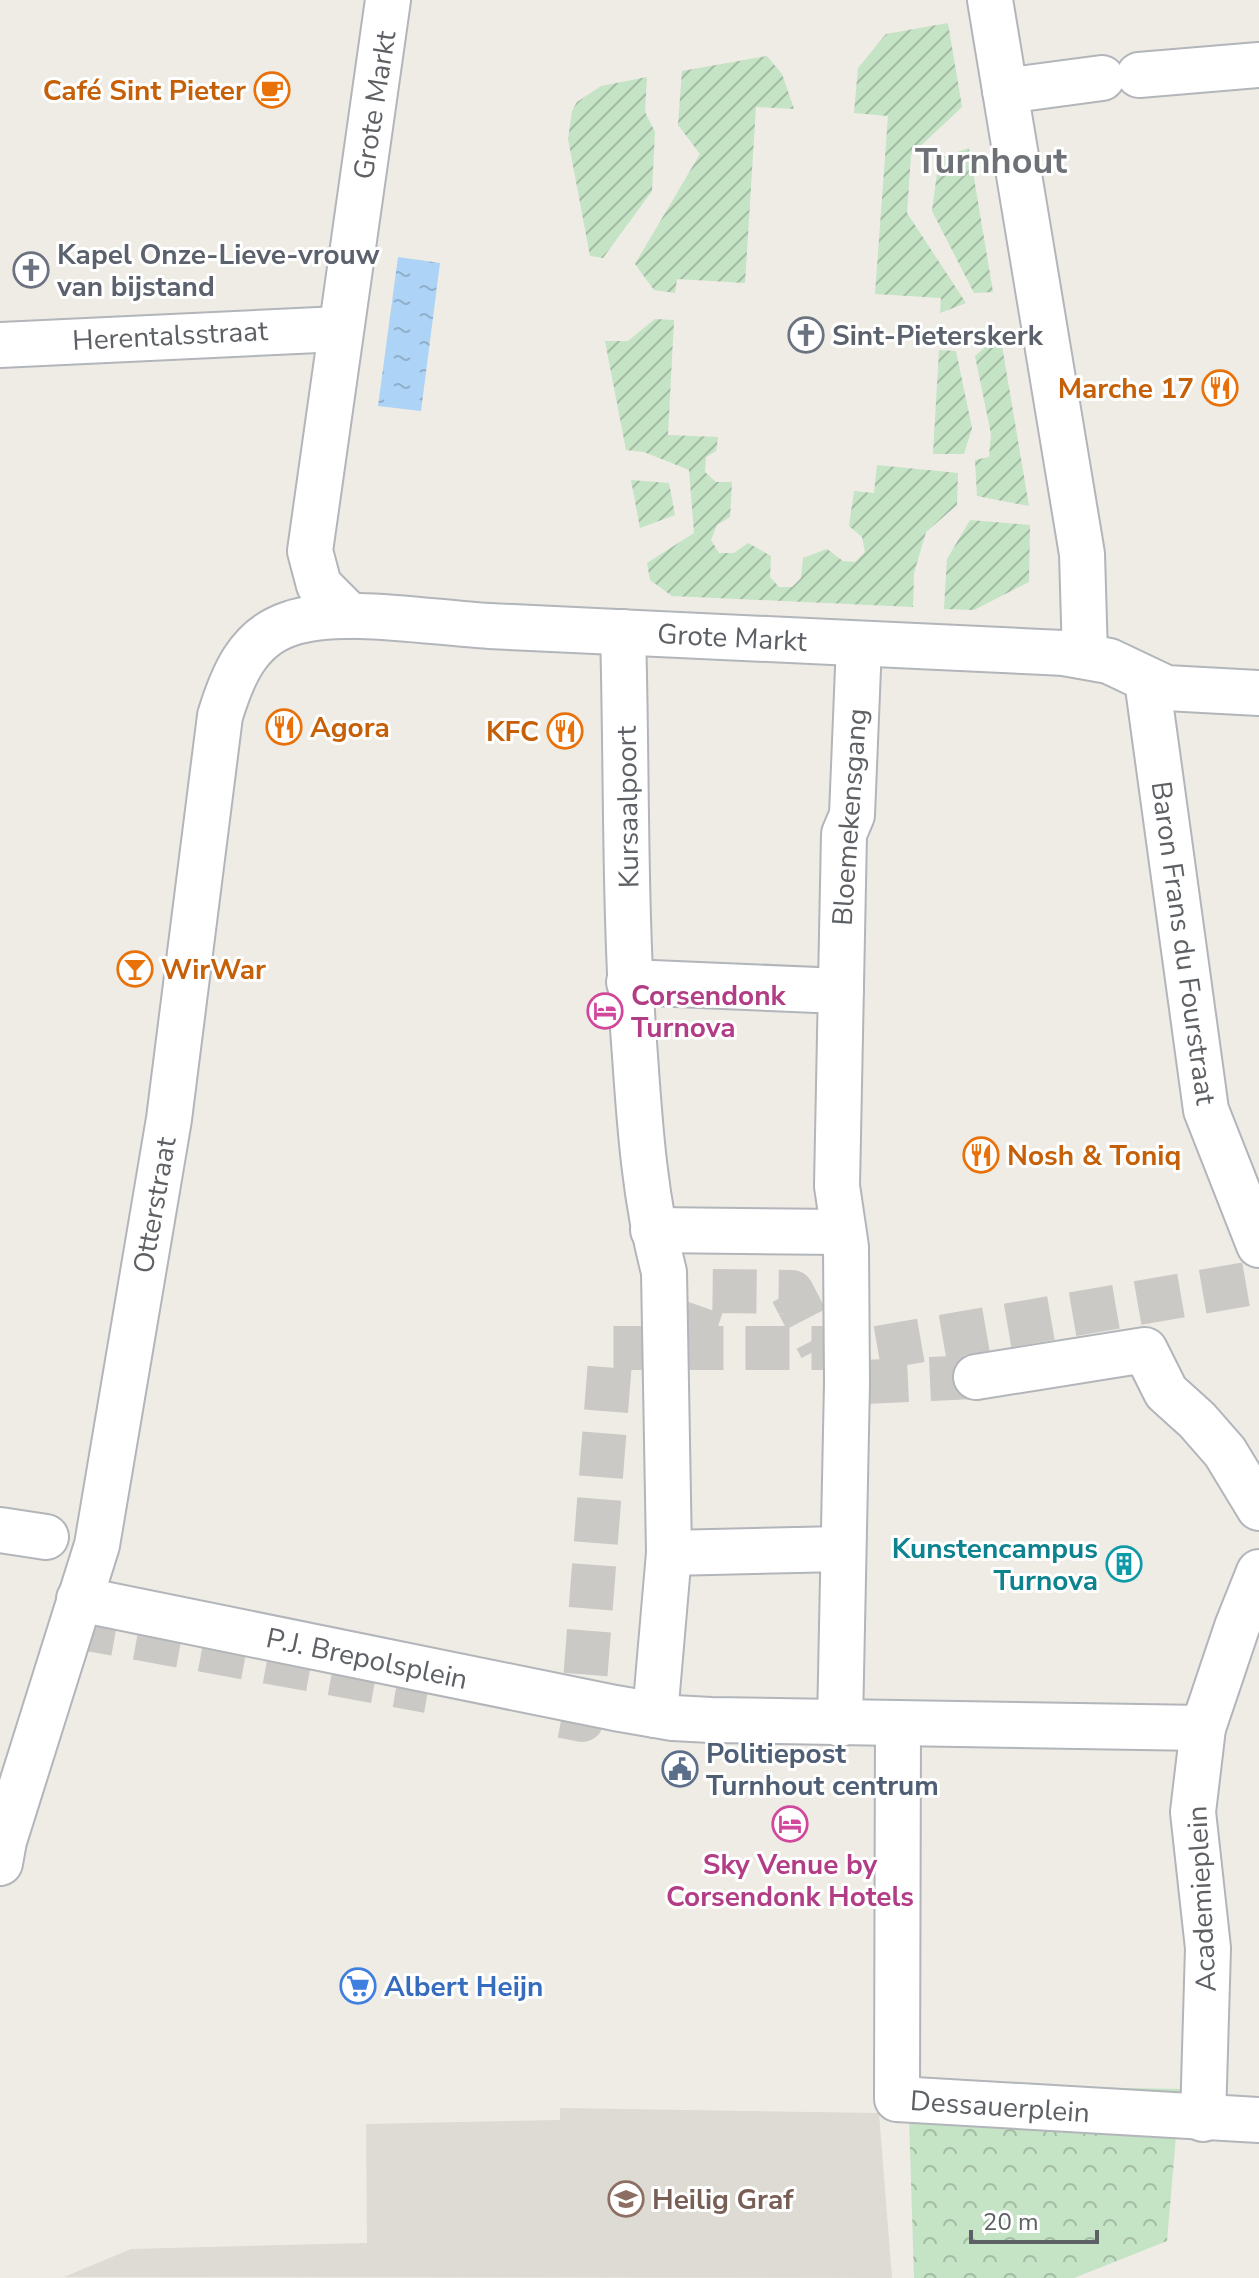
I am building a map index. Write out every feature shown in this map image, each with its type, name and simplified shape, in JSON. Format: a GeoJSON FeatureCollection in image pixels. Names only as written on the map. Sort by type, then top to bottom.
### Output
{"type":"FeatureCollection","features":[{"type":"Feature","properties":{"kind":"street","name":"Grote Markt"},"geometry":{"type":"LineString","coordinates":[[388,0],[310,551],[312,568],[319,585],[350,616],[454,624],[1064,653],[1109,661],[1166,688],[1259,693]]}},
{"type":"Feature","properties":{"kind":"street"},"geometry":{"type":"LineString","coordinates":[[990,0],[1082,554],[1085,656]]}},
{"type":"Feature","properties":{"kind":"street"},"geometry":{"type":"LineString","coordinates":[[1005,91],[1121,76],[1259,65]]}},
{"type":"Feature","properties":{"kind":"street","name":"Herentalsstraat"},"geometry":{"type":"LineString","coordinates":[[0,345],[340,329]]}},
{"type":"Feature","properties":{"kind":"street","name":"Otterstraat"},"geometry":{"type":"LineString","coordinates":[[1,1848],[97,1545],[169,1119],[220,716],[238,668],[249,650],[268,635],[309,618],[350,616]]}},
{"type":"Feature","properties":{"kind":"street","name":"Kursaalpoort"},"geometry":{"type":"LineString","coordinates":[[623,632],[629,982],[642,1165],[664,1272],[668,1532]]}},
{"type":"Feature","properties":{"kind":"street","name":"Bloemekensgang"},"geometry":{"type":"LineString","coordinates":[[843,1549],[855,1382],[846,1247],[837,1186],[844,834],[852,815],[859,644]]}},
{"type":"Feature","properties":{"kind":"street","name":"Baron Frans du Fourstraat"},"geometry":{"type":"LineString","coordinates":[[1147,680],[1206,1110],[1259,1245]]}},
{"type":"Feature","properties":{"kind":"street"},"geometry":{"type":"LineString","coordinates":[[629,982],[841,991]]}},
{"type":"Feature","properties":{"kind":"street"},"geometry":{"type":"LineString","coordinates":[[653,1230],[843,1232]]}},
{"type":"Feature","properties":{"kind":"street"},"geometry":{"type":"LineString","coordinates":[[976,1377],[1145,1350],[1166,1392],[1197,1420],[1225,1452],[1259,1508]]}},
{"type":"Feature","properties":{"kind":"street"},"geometry":{"type":"LineString","coordinates":[[0,1530],[46,1537]]}},
{"type":"Feature","properties":{"kind":"street"},"geometry":{"type":"LineString","coordinates":[[655,1715],[668,1532],[843,1549],[869,1724],[1203,1728]]}},
{"type":"Feature","properties":{"kind":"street","name":"Academieplein"},"geometry":{"type":"LineString","coordinates":[[1203,2119],[1208,1948],[1193,1812],[1203,1728],[1259,1572]]}},
{"type":"Feature","properties":{"kind":"street","name":"P.J. Brepolsplein"},"geometry":{"type":"LineString","coordinates":[[79,1599],[655,1715],[711,1720],[869,1724]]}},
{"type":"Feature","properties":{"kind":"street","name":"Dessauerplein"},"geometry":{"type":"LineString","coordinates":[[869,1724],[899,1800],[897,2099],[1259,2120]]}},
{"type":"Feature","properties":{"kind":"shaded area","name":"Heilig Graf"},"geometry":{"type":"Polygon","coordinates":[[[560,2108],[879,2113],[892,2278],[64,2277],[131,2249],[367,2243],[366,2124],[560,2120],[560,2108]]]}},
{"type":"Feature","properties":{"kind":"green space"},"geometry":{"type":"Polygon","coordinates":[[[948,23],[962,107],[911,155],[907,213],[966,303],[940,313],[941,298],[875,294],[888,116],[854,113],[858,68],[886,34],[948,23]]]}},
{"type":"Feature","properties":{"kind":"green space"},"geometry":{"type":"Polygon","coordinates":[[[767,56],[782,74],[794,109],[756,107],[745,283],[677,279],[675,293],[654,290],[635,264],[700,154],[678,125],[682,71],[767,56]]]}},
{"type":"Feature","properties":{"kind":"green space"},"geometry":{"type":"Polygon","coordinates":[[[647,77],[645,112],[655,132],[652,191],[603,258],[590,256],[568,139],[572,111],[577,102],[601,86],[647,77]]]}},
{"type":"Feature","properties":{"kind":"green space"},"geometry":{"type":"Polygon","coordinates":[[[969,148],[993,292],[974,293],[932,211],[939,158],[969,148]]]}},
{"type":"Feature","properties":{"kind":"green space"},"geometry":{"type":"Polygon","coordinates":[[[655,319],[674,320],[668,435],[718,437],[716,451],[706,457],[705,472],[716,482],[732,482],[730,517],[717,525],[711,540],[719,553],[734,553],[748,543],[771,556],[770,577],[779,587],[792,587],[801,578],[803,558],[827,549],[843,561],[855,562],[865,552],[862,537],[849,526],[854,491],[874,493],[877,465],[958,473],[957,505],[926,532],[914,573],[913,607],[672,596],[650,580],[647,563],[694,533],[689,470],[644,452],[626,450],[605,341],[628,341],[655,319]]]}},
{"type":"Feature","properties":{"kind":"green space"},"geometry":{"type":"Polygon","coordinates":[[[1000,334],[1029,506],[977,496],[975,460],[989,457],[991,434],[975,356],[1000,334]]]}},
{"type":"Feature","properties":{"kind":"green space"},"geometry":{"type":"Polygon","coordinates":[[[939,350],[956,351],[972,428],[964,454],[933,454],[939,350]]]}},
{"type":"Feature","properties":{"kind":"green space"},"geometry":{"type":"Polygon","coordinates":[[[631,480],[669,483],[675,515],[640,528],[631,480]]]}},
{"type":"Feature","properties":{"kind":"green space"},"geometry":{"type":"Polygon","coordinates":[[[970,520],[1030,525],[1029,582],[974,610],[944,609],[947,559],[970,520]]]}},
{"type":"Feature","properties":{"kind":"green space"},"geometry":{"type":"Polygon","coordinates":[[[908,2084],[1180,2089],[1167,2241],[1074,2278],[914,2278],[908,2084]]]}},
{"type":"Feature","properties":{"kind":"water"},"geometry":{"type":"Polygon","coordinates":[[[398,257],[440,263],[421,411],[378,406],[398,257]]]}},
{"type":"Feature","properties":{"kind":"tunnel"},"geometry":{"type":"LineString","coordinates":[[562,1716],[582,1720],[611,1348],[877,1348],[1259,1282]]}},
{"type":"Feature","properties":{"kind":"tunnel"},"geometry":{"type":"LineString","coordinates":[[687,1348],[707,1291],[792,1292],[821,1348]]}},
{"type":"Feature","properties":{"kind":"tunnel"},"geometry":{"type":"LineString","coordinates":[[864,1382],[976,1377]]}},
{"type":"Feature","properties":{"kind":"tunnel"},"geometry":{"type":"LineString","coordinates":[[72,1626],[428,1691]]}},
{"type":"Feature","properties":{"kind":"place","name":"Café Sint Pieter"},"geometry":{"type":"Point","coordinates":[272,90]}},
{"type":"Feature","properties":{"kind":"place","name":"Kapel Onze-Lieve-vrouw van bijstand"},"geometry":{"type":"Point","coordinates":[31,270]}},
{"type":"Feature","properties":{"kind":"place","name":"Sint-Pieterskerk"},"geometry":{"type":"Point","coordinates":[806,335]}},
{"type":"Feature","properties":{"kind":"place","name":"Marche 17"},"geometry":{"type":"Point","coordinates":[1220,388]}},
{"type":"Feature","properties":{"kind":"place","name":"Agora"},"geometry":{"type":"Point","coordinates":[284,727]}},
{"type":"Feature","properties":{"kind":"place","name":"KFC"},"geometry":{"type":"Point","coordinates":[565,731]}},
{"type":"Feature","properties":{"kind":"place","name":"WirWar"},"geometry":{"type":"Point","coordinates":[135,969]}},
{"type":"Feature","properties":{"kind":"place","name":"Corsendonk Turnova"},"geometry":{"type":"Point","coordinates":[605,1011]}},
{"type":"Feature","properties":{"kind":"place","name":"Nosh & Toniq"},"geometry":{"type":"Point","coordinates":[981,1155]}},
{"type":"Feature","properties":{"kind":"place","name":"Kunstencampus Turnova"},"geometry":{"type":"Point","coordinates":[1124,1564]}},
{"type":"Feature","properties":{"kind":"place","name":"Politiepost Turnhout centrum"},"geometry":{"type":"Point","coordinates":[680,1769]}},
{"type":"Feature","properties":{"kind":"place","name":"Sky Venue by Corsendonk Hotels"},"geometry":{"type":"Point","coordinates":[790,1824]}},
{"type":"Feature","properties":{"kind":"place","name":"Albert Heijn"},"geometry":{"type":"Point","coordinates":[358,1986]}},
{"type":"Feature","properties":{"kind":"place","name":"Heilig Graf"},"geometry":{"type":"Point","coordinates":[626,2199]}},
{"type":"Feature","properties":{"kind":"district","name":"Turnhout"},"geometry":{"type":"Point","coordinates":[991,160]}}]}
